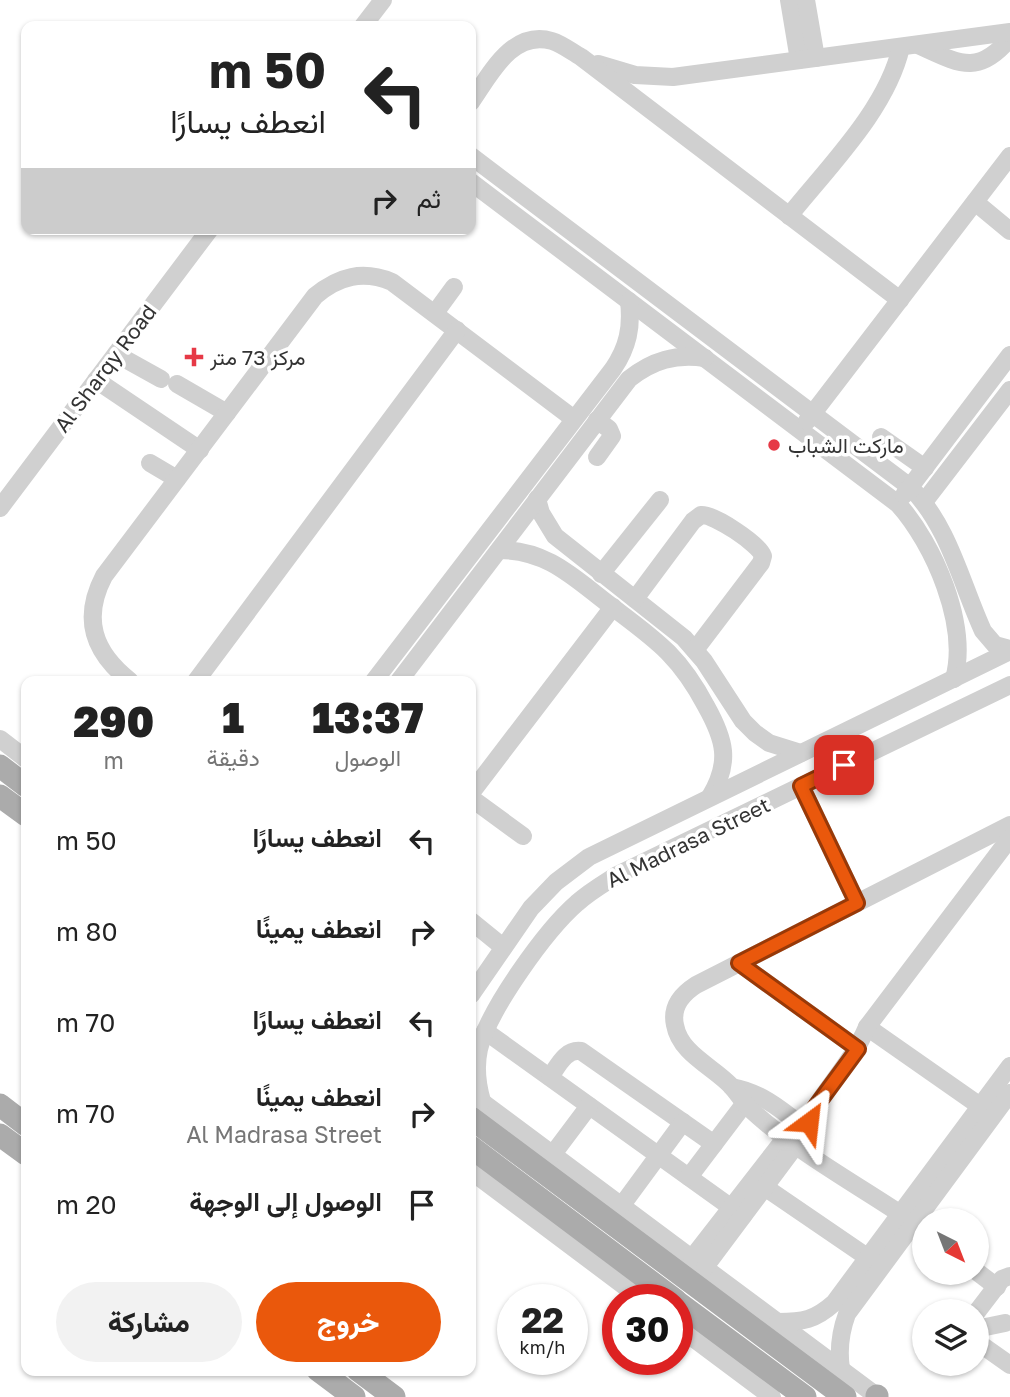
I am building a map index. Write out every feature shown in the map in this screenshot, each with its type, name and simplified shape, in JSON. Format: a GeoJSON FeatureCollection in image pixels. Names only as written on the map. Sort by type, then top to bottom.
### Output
{"type":"FeatureCollection","features":[{"type":"Feature","properties":{"kind":"main road"},"geometry":{"type":"LineString","coordinates":[[12,805],[20,790],[17,772]]}},
{"type":"Feature","properties":{"kind":"main road"},"geometry":{"type":"LineString","coordinates":[[0,1105],[21,1121]]}},
{"type":"Feature","properties":{"kind":"main road"},"geometry":{"type":"LineString","coordinates":[[476,1106],[845,1397]]}},
{"type":"Feature","properties":{"kind":"main road"},"geometry":{"type":"LineString","coordinates":[[0,1135],[21,1150]]}},
{"type":"Feature","properties":{"kind":"main road"},"geometry":{"type":"LineString","coordinates":[[476,1151],[596,1253],[648,1284]]}},
{"type":"Feature","properties":{"kind":"main road"},"geometry":{"type":"LineString","coordinates":[[693,1314],[805,1397]]}},
{"type":"Feature","properties":{"kind":"main road"},"geometry":{"type":"LineString","coordinates":[[326,1376],[354,1397]]}},
{"type":"Feature","properties":{"kind":"main road"},"geometry":{"type":"LineString","coordinates":[[366,1376],[394,1397]]}},
{"type":"Feature","properties":{"kind":"street"},"geometry":{"type":"LineString","coordinates":[[367,21],[383,0]]}},
{"type":"Feature","properties":{"kind":"street"},"geometry":{"type":"LineString","coordinates":[[789,0],[808,59]]}},
{"type":"Feature","properties":{"kind":"street"},"geometry":{"type":"LineString","coordinates":[[806,0],[808,59]]}},
{"type":"Feature","properties":{"kind":"street"},"geometry":{"type":"LineString","coordinates":[[476,95],[506,54],[516,45],[528,40],[554,42],[581,57],[617,71],[654,77],[692,75],[1010,32]]}},
{"type":"Feature","properties":{"kind":"street"},"geometry":{"type":"LineString","coordinates":[[909,46],[955,61],[974,64],[992,57],[1010,38]]}},
{"type":"Feature","properties":{"kind":"street"},"geometry":{"type":"LineString","coordinates":[[789,216],[882,97],[897,64],[909,46]]}},
{"type":"Feature","properties":{"kind":"street"},"geometry":{"type":"LineString","coordinates":[[581,57],[900,299]]}},
{"type":"Feature","properties":{"kind":"street"},"geometry":{"type":"LineString","coordinates":[[801,430],[1010,156]]}},
{"type":"Feature","properties":{"kind":"street"},"geometry":{"type":"LineString","coordinates":[[476,160],[910,487],[924,502],[941,530],[983,631],[995,645],[1010,650]]}},
{"type":"Feature","properties":{"kind":"street"},"geometry":{"type":"LineString","coordinates":[[476,186],[898,504],[923,538],[949,602],[959,654],[954,679]]}},
{"type":"Feature","properties":{"kind":"street"},"geometry":{"type":"LineString","coordinates":[[975,202],[1010,231]]}},
{"type":"Feature","properties":{"kind":"street","name":"Al Sharqy Road"},"geometry":{"type":"LineString","coordinates":[[0,508],[205,235]]}},
{"type":"Feature","properties":{"kind":"street"},"geometry":{"type":"LineString","coordinates":[[125,676],[109,660],[96,639],[89,586],[104,576],[315,296],[329,285],[345,277],[363,275],[393,282],[574,419]]}},
{"type":"Feature","properties":{"kind":"street"},"geometry":{"type":"LineString","coordinates":[[435,313],[454,287]]}},
{"type":"Feature","properties":{"kind":"street"},"geometry":{"type":"LineString","coordinates":[[378,676],[621,357],[630,330],[629,301]]}},
{"type":"Feature","properties":{"kind":"street"},"geometry":{"type":"LineString","coordinates":[[200,676],[457,330]]}},
{"type":"Feature","properties":{"kind":"street"},"geometry":{"type":"LineString","coordinates":[[116,354],[227,413]]}},
{"type":"Feature","properties":{"kind":"street"},"geometry":{"type":"LineString","coordinates":[[898,504],[1010,355]]}},
{"type":"Feature","properties":{"kind":"street"},"geometry":{"type":"LineString","coordinates":[[403,676],[629,379],[657,361],[673,357],[705,358]]}},
{"type":"Feature","properties":{"kind":"street"},"geometry":{"type":"LineString","coordinates":[[96,380],[200,450]]}},
{"type":"Feature","properties":{"kind":"street"},"geometry":{"type":"LineString","coordinates":[[604,380],[616,384],[619,391]]}},
{"type":"Feature","properties":{"kind":"street"},"geometry":{"type":"LineString","coordinates":[[924,502],[1010,390]]}},
{"type":"Feature","properties":{"kind":"street"},"geometry":{"type":"LineString","coordinates":[[597,421],[609,429],[612,436],[597,457]]}},
{"type":"Feature","properties":{"kind":"street"},"geometry":{"type":"LineString","coordinates":[[881,437],[925,468]]}},
{"type":"Feature","properties":{"kind":"street"},"geometry":{"type":"LineString","coordinates":[[150,463],[177,479]]}},
{"type":"Feature","properties":{"kind":"street"},"geometry":{"type":"LineString","coordinates":[[537,499],[544,519],[555,536],[673,628],[695,650],[743,721],[755,733],[776,746],[800,753]]}},
{"type":"Feature","properties":{"kind":"street"},"geometry":{"type":"LineString","coordinates":[[601,574],[660,500]]}},
{"type":"Feature","properties":{"kind":"street"},"geometry":{"type":"LineString","coordinates":[[635,599],[701,515],[714,517],[758,548],[763,556],[761,563],[695,650]]}},
{"type":"Feature","properties":{"kind":"street"},"geometry":{"type":"LineString","coordinates":[[499,550],[526,552],[551,561],[660,643],[674,657],[688,675],[721,736],[723,768],[710,797]]}},
{"type":"Feature","properties":{"kind":"street"},"geometry":{"type":"LineString","coordinates":[[476,788],[612,607]]}},
{"type":"Feature","properties":{"kind":"street","name":"Al Madrasa Street"},"geometry":{"type":"LineString","coordinates":[[476,988],[537,901],[569,871],[610,845],[1010,650]]}},
{"type":"Feature","properties":{"kind":"street","name":"Al Madrasa Street"},"geometry":{"type":"LineString","coordinates":[[476,1079],[485,1031],[519,974],[564,915],[595,889],[617,875],[1010,685]]}},
{"type":"Feature","properties":{"kind":"street"},"geometry":{"type":"LineString","coordinates":[[0,739],[17,772]]}},
{"type":"Feature","properties":{"kind":"street"},"geometry":{"type":"LineString","coordinates":[[737,783],[750,811]]}},
{"type":"Feature","properties":{"kind":"street"},"geometry":{"type":"LineString","coordinates":[[801,786],[857,903]]}},
{"type":"Feature","properties":{"kind":"street"},"geometry":{"type":"LineString","coordinates":[[476,799],[523,836]]}},
{"type":"Feature","properties":{"kind":"street"},"geometry":{"type":"LineString","coordinates":[[799,1129],[745,1103],[732,1087],[694,1055],[678,1035],[674,1024],[678,1001],[686,991],[1010,825]]}},
{"type":"Feature","properties":{"kind":"street"},"geometry":{"type":"LineString","coordinates":[[699,1262],[858,1049],[867,1027],[1010,838]]}},
{"type":"Feature","properties":{"kind":"street"},"geometry":{"type":"LineString","coordinates":[[476,927],[519,974]]}},
{"type":"Feature","properties":{"kind":"street"},"geometry":{"type":"LineString","coordinates":[[739,963],[858,1049]]}},
{"type":"Feature","properties":{"kind":"street"},"geometry":{"type":"LineString","coordinates":[[867,1027],[980,1106]]}},
{"type":"Feature","properties":{"kind":"street"},"geometry":{"type":"LineString","coordinates":[[485,1031],[737,1212]]}},
{"type":"Feature","properties":{"kind":"street"},"geometry":{"type":"LineString","coordinates":[[550,1077],[567,1054],[581,1051],[714,1144]]}},
{"type":"Feature","properties":{"kind":"street"},"geometry":{"type":"LineString","coordinates":[[841,1369],[838,1349],[841,1329],[850,1295],[867,1258],[1010,1066]]}},
{"type":"Feature","properties":{"kind":"street"},"geometry":{"type":"LineString","coordinates":[[732,1087],[761,1096],[899,1213]]}},
{"type":"Feature","properties":{"kind":"street"},"geometry":{"type":"LineString","coordinates":[[932,1208],[1010,1093]]}},
{"type":"Feature","properties":{"kind":"street"},"geometry":{"type":"LineString","coordinates":[[689,1177],[745,1103]]}},
{"type":"Feature","properties":{"kind":"street"},"geometry":{"type":"LineString","coordinates":[[476,1105],[553,1154],[877,1397]]}},
{"type":"Feature","properties":{"kind":"street"},"geometry":{"type":"LineString","coordinates":[[553,1154],[589,1106]]}},
{"type":"Feature","properties":{"kind":"street"},"geometry":{"type":"LineString","coordinates":[[622,1205],[683,1122]]}},
{"type":"Feature","properties":{"kind":"street"},"geometry":{"type":"LineString","coordinates":[[737,1212],[765,1188],[799,1129]]}},
{"type":"Feature","properties":{"kind":"street"},"geometry":{"type":"LineString","coordinates":[[476,1174],[596,1253],[627,1284]]}},
{"type":"Feature","properties":{"kind":"street"},"geometry":{"type":"LineString","coordinates":[[765,1188],[867,1258]]}},
{"type":"Feature","properties":{"kind":"street"},"geometry":{"type":"LineString","coordinates":[[778,1322],[799,1322],[820,1316],[834,1303],[850,1295],[912,1234]]}},
{"type":"Feature","properties":{"kind":"street"},"geometry":{"type":"LineString","coordinates":[[988,1299],[1003,1281]]}},
{"type":"Feature","properties":{"kind":"street"},"geometry":{"type":"LineString","coordinates":[[989,1326],[1008,1321]]}},
{"type":"Feature","properties":{"kind":"street"},"geometry":{"type":"LineString","coordinates":[[693,1338],[772,1397]]}},
{"type":"Feature","properties":{"kind":"street"},"geometry":{"type":"LineString","coordinates":[[989,1350],[1010,1365]]}},
{"type":"Feature","properties":{"kind":"place","name":"مركز 73 متر"},"geometry":{"type":"Point","coordinates":[194,357]}},
{"type":"Feature","properties":{"kind":"place","name":"ماركت الشباب"},"geometry":{"type":"Point","coordinates":[774,445]}},
{"type":"Feature","properties":{"kind":"route"},"geometry":{"type":"LineString","coordinates":[[809,1122],[811,1113],[858,1049],[739,963],[857,903],[801,786],[844,765]]}}]}
